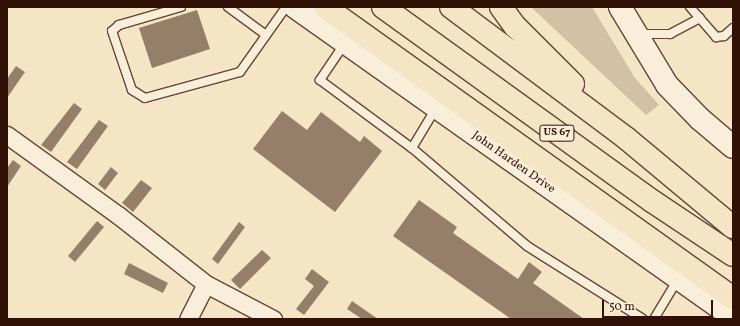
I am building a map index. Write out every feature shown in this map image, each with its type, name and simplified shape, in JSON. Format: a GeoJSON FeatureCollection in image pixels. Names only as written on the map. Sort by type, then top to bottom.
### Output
{"type":"FeatureCollection","features":[{"type":"Feature","properties":{"kind":"highway"},"geometry":{"type":"LineString","coordinates":[[325,7],[733,298]]}},
{"type":"Feature","properties":{"kind":"highway","name":"US 67"},"geometry":{"type":"LineString","coordinates":[[383,7],[652,201],[733,255]]}},
{"type":"Feature","properties":{"kind":"highway"},"geometry":{"type":"LineString","coordinates":[[451,7],[626,138],[733,227]]}},
{"type":"Feature","properties":{"kind":"highway"},"geometry":{"type":"LineString","coordinates":[[501,7],[515,26],[626,138]]}},
{"type":"Feature","properties":{"kind":"street","name":"John Harden Drive"},"geometry":{"type":"LineString","coordinates":[[294,7],[678,280],[733,317]]}},
{"type":"Feature","properties":{"kind":"street"},"geometry":{"type":"LineString","coordinates":[[620,7],[634,34],[667,85],[700,119],[733,147]]}},
{"type":"Feature","properties":{"kind":"street"},"geometry":{"type":"LineString","coordinates":[[7,135],[118,214],[206,284],[273,319]]}},
{"type":"Feature","properties":{"kind":"street"},"geometry":{"type":"LineString","coordinates":[[188,319],[206,284]]}},
{"type":"Feature","properties":{"kind":"lane"},"geometry":{"type":"LineString","coordinates":[[181,7],[119,25],[112,32],[132,90],[145,98],[240,72],[286,7]]}},
{"type":"Feature","properties":{"kind":"lane"},"geometry":{"type":"LineString","coordinates":[[228,7],[266,35]]}},
{"type":"Feature","properties":{"kind":"lane"},"geometry":{"type":"LineString","coordinates":[[690,7],[716,38],[724,36],[733,28]]}},
{"type":"Feature","properties":{"kind":"lane"},"geometry":{"type":"LineString","coordinates":[[634,34],[670,34],[700,18]]}},
{"type":"Feature","properties":{"kind":"lane"},"geometry":{"type":"LineString","coordinates":[[345,43],[320,80],[412,148],[527,246],[643,319]]}},
{"type":"Feature","properties":{"kind":"lane"},"geometry":{"type":"LineString","coordinates":[[412,148],[436,108]]}},
{"type":"Feature","properties":{"kind":"lane"},"geometry":{"type":"LineString","coordinates":[[654,319],[678,280]]}},
{"type":"Feature","properties":{"kind":"shaded area"},"geometry":{"type":"Polygon","coordinates":[[[531,7],[592,7],[635,78],[659,105],[646,115],[531,7]]]}},
{"type":"Feature","properties":{"kind":"building"},"geometry":{"type":"Polygon","coordinates":[[[197,10],[210,49],[152,68],[139,28],[197,10]]]}},
{"type":"Feature","properties":{"kind":"building"},"geometry":{"type":"Polygon","coordinates":[[[16,66],[25,72],[7,98],[7,79],[16,66]]]}},
{"type":"Feature","properties":{"kind":"building"},"geometry":{"type":"Polygon","coordinates":[[[74,103],[82,109],[51,152],[41,145],[74,103]]]}},
{"type":"Feature","properties":{"kind":"building"},"geometry":{"type":"Polygon","coordinates":[[[282,111],[307,130],[321,112],[360,142],[364,136],[382,151],[335,212],[253,149],[282,111]]]}},
{"type":"Feature","properties":{"kind":"building"},"geometry":{"type":"Polygon","coordinates":[[[99,120],[108,126],[77,169],[67,162],[99,120]]]}},
{"type":"Feature","properties":{"kind":"building"},"geometry":{"type":"Polygon","coordinates":[[[13,160],[21,166],[7,187],[7,168],[13,160]]]}},
{"type":"Feature","properties":{"kind":"building"},"geometry":{"type":"Polygon","coordinates":[[[111,167],[118,173],[105,190],[98,184],[111,167]]]}},
{"type":"Feature","properties":{"kind":"building"},"geometry":{"type":"Polygon","coordinates":[[[141,180],[152,188],[133,212],[122,203],[141,180]]]}},
{"type":"Feature","properties":{"kind":"building"},"geometry":{"type":"Polygon","coordinates":[[[419,200],[457,227],[453,233],[518,279],[529,262],[542,272],[533,283],[584,319],[511,319],[393,236],[419,200]]]}},
{"type":"Feature","properties":{"kind":"building"},"geometry":{"type":"Polygon","coordinates":[[[97,221],[104,227],[75,262],[68,256],[97,221]]]}},
{"type":"Feature","properties":{"kind":"building"},"geometry":{"type":"Polygon","coordinates":[[[239,222],[245,227],[218,264],[212,259],[239,222]]]}},
{"type":"Feature","properties":{"kind":"building"},"geometry":{"type":"Polygon","coordinates":[[[262,250],[271,258],[240,289],[231,280],[262,250]]]}},
{"type":"Feature","properties":{"kind":"building"},"geometry":{"type":"Polygon","coordinates":[[[129,263],[168,283],[163,293],[124,274],[129,263]]]}},
{"type":"Feature","properties":{"kind":"building"},"geometry":{"type":"Polygon","coordinates":[[[312,269],[329,282],[304,315],[296,309],[314,286],[305,279],[312,269]]]}},
{"type":"Feature","properties":{"kind":"building"},"geometry":{"type":"Polygon","coordinates":[[[352,301],[378,319],[362,319],[347,309],[352,301]]]}}]}
